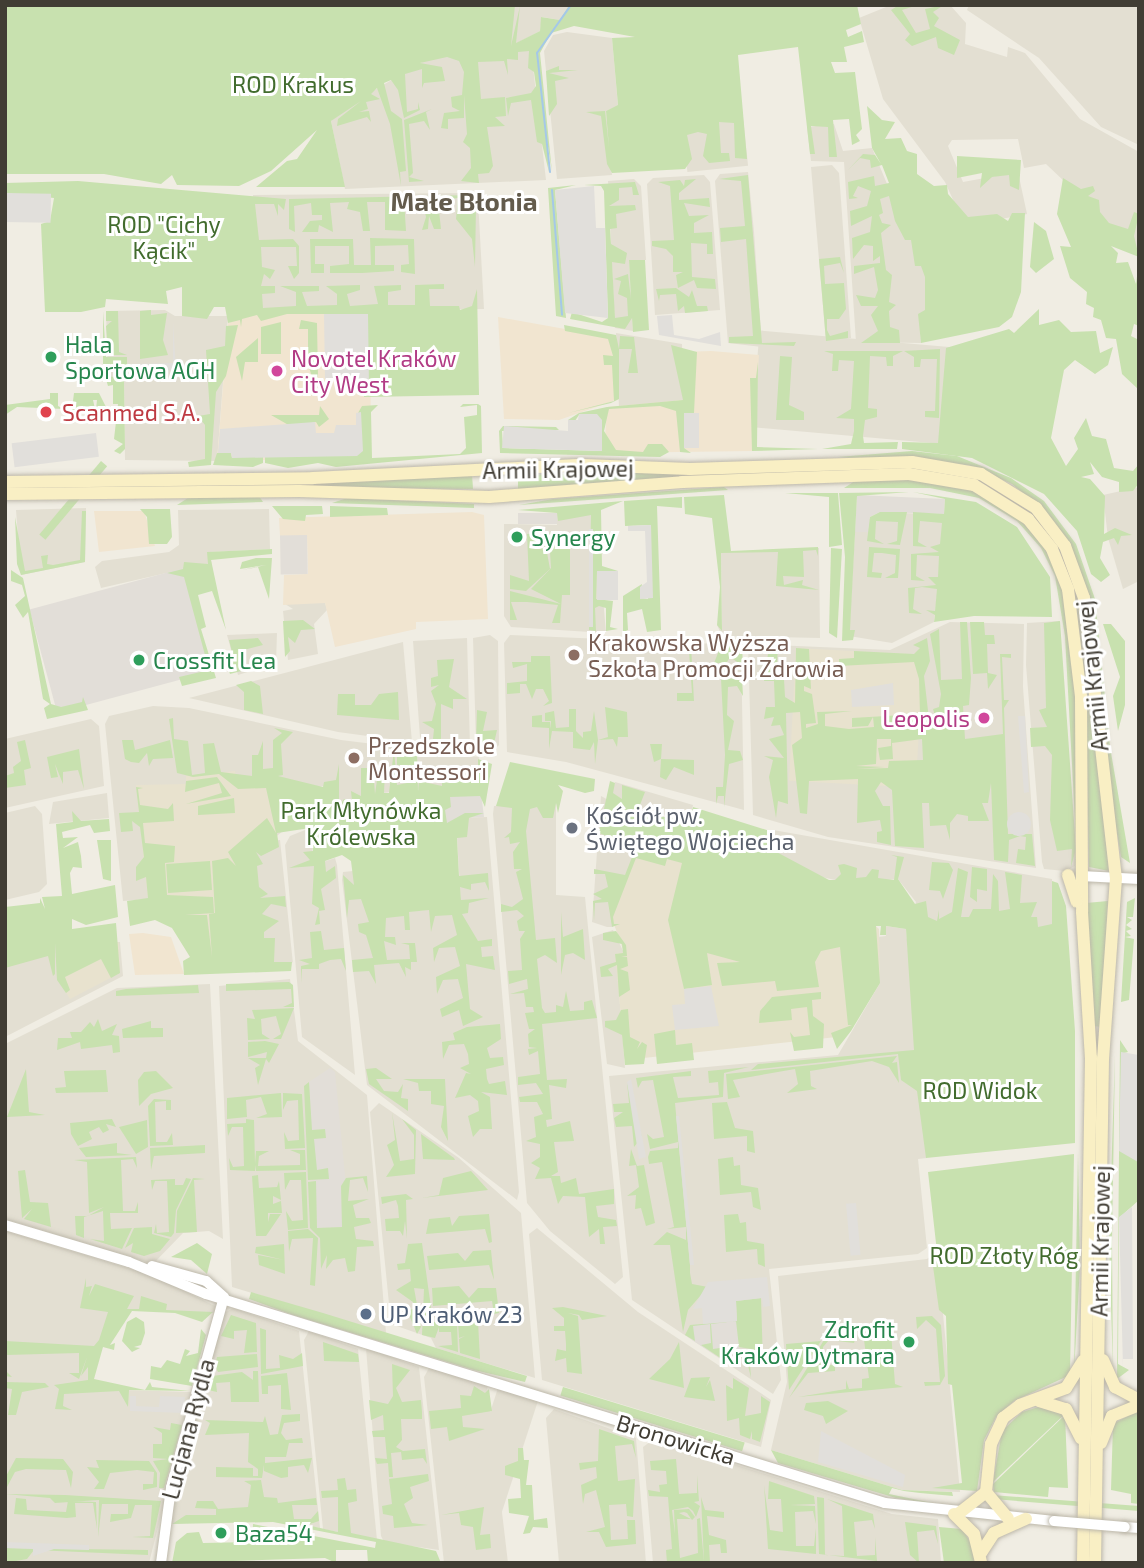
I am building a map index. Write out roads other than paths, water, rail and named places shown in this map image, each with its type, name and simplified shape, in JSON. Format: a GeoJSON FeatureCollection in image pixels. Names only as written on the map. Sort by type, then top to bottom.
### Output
{"type":"FeatureCollection","features":[{"type":"Feature","properties":{"kind":"main road","name":"Armii Krajowej"},"geometry":{"type":"LineString","coordinates":[[5,482],[313,478],[583,465],[690,469],[897,462],[942,464],[981,474],[1016,492],[1042,515],[1065,546],[1080,582],[1116,878],[1103,1059],[1095,1563]]}},
{"type":"Feature","properties":{"kind":"main road","name":"Armii Krajowej"},"geometry":{"type":"LineString","coordinates":[[5,495],[299,491],[489,497],[897,474],[974,485],[1034,525],[1054,554],[1068,589],[1082,711],[1075,876],[1082,912],[1091,1058],[1081,1559]]}},
{"type":"Feature","properties":{"kind":"main road"},"geometry":{"type":"LineString","coordinates":[[1098,1350],[1112,1383],[1139,1400]]}},
{"type":"Feature","properties":{"kind":"main road"},"geometry":{"type":"LineString","coordinates":[[981,1558],[974,1534],[956,1514],[986,1492],[997,1427],[1010,1412],[1066,1388],[1086,1356]]}},
{"type":"Feature","properties":{"kind":"main road"},"geometry":{"type":"LineString","coordinates":[[1032,1401],[1066,1409],[1084,1447]]}},
{"type":"Feature","properties":{"kind":"main road"},"geometry":{"type":"LineString","coordinates":[[1097,1456],[1112,1416],[1139,1405]]}},
{"type":"Feature","properties":{"kind":"main road"},"geometry":{"type":"LineString","coordinates":[[986,1492],[1008,1518]]}},
{"type":"Feature","properties":{"kind":"main road"},"geometry":{"type":"LineString","coordinates":[[981,1558],[994,1533],[1026,1519]]}},
{"type":"Feature","properties":{"kind":"street"},"geometry":{"type":"LineString","coordinates":[[1075,876],[1139,879]]}},
{"type":"Feature","properties":{"kind":"street","name":"Bronowicka"},"geometry":{"type":"LineString","coordinates":[[5,1225],[129,1262],[224,1297],[885,1503],[956,1514],[1139,1528]]}},
{"type":"Feature","properties":{"kind":"street","name":"Lucjana Rydla"},"geometry":{"type":"LineString","coordinates":[[161,1563],[171,1488],[224,1297]]}},
{"type":"Feature","properties":{"kind":"waterway"},"geometry":{"type":"LineString","coordinates":[[550,172],[537,53],[571,5]]}},
{"type":"Feature","properties":{"kind":"waterway"},"geometry":{"type":"LineString","coordinates":[[552,190],[562,315]]}},
{"type":"Feature","properties":{"kind":"place","name":"Hala Sportowa AGH"},"geometry":{"type":"Point","coordinates":[51,357]}},
{"type":"Feature","properties":{"kind":"place","name":"Novotel Kraków City West"},"geometry":{"type":"Point","coordinates":[277,371]}},
{"type":"Feature","properties":{"kind":"place","name":"Scanmed S.A."},"geometry":{"type":"Point","coordinates":[46,412]}},
{"type":"Feature","properties":{"kind":"place","name":"Synergy"},"geometry":{"type":"Point","coordinates":[517,537]}},
{"type":"Feature","properties":{"kind":"place","name":"Krakowska Wyższa Szkoła Promocji Zdrowia"},"geometry":{"type":"Point","coordinates":[574,655]}},
{"type":"Feature","properties":{"kind":"place","name":"Crossfit Lea"},"geometry":{"type":"Point","coordinates":[139,660]}},
{"type":"Feature","properties":{"kind":"place","name":"Leopolis"},"geometry":{"type":"Point","coordinates":[984,718]}},
{"type":"Feature","properties":{"kind":"place","name":"Przedszkole Montessori"},"geometry":{"type":"Point","coordinates":[354,758]}},
{"type":"Feature","properties":{"kind":"place","name":"Kościół pw. Świętego Wojciecha"},"geometry":{"type":"Point","coordinates":[572,828]}},
{"type":"Feature","properties":{"kind":"place","name":"UP Kraków 23"},"geometry":{"type":"Point","coordinates":[366,1314]}},
{"type":"Feature","properties":{"kind":"place","name":"Zdrofit Kraków Dytmara"},"geometry":{"type":"Point","coordinates":[909,1342]}},
{"type":"Feature","properties":{"kind":"place","name":"Baza54"},"geometry":{"type":"Point","coordinates":[221,1533]}},
{"type":"Feature","properties":{"kind":"district","name":"Małe Błonia"},"geometry":{"type":"Point","coordinates":[464,201]}},
{"type":"Feature","properties":{"kind":"park label","name":"ROD Krakus"},"geometry":{"type":"Point","coordinates":[293,84]}},
{"type":"Feature","properties":{"kind":"park label","name":"ROD \"Cichy Kącik\""},"geometry":{"type":"Point","coordinates":[164,237]}},
{"type":"Feature","properties":{"kind":"park label","name":"Park Młynówka Królewska"},"geometry":{"type":"Point","coordinates":[361,823]}},
{"type":"Feature","properties":{"kind":"park label","name":"ROD Widok"},"geometry":{"type":"Point","coordinates":[980,1090]}},
{"type":"Feature","properties":{"kind":"park label","name":"ROD Złoty Róg"},"geometry":{"type":"Point","coordinates":[1004,1255]}}]}
